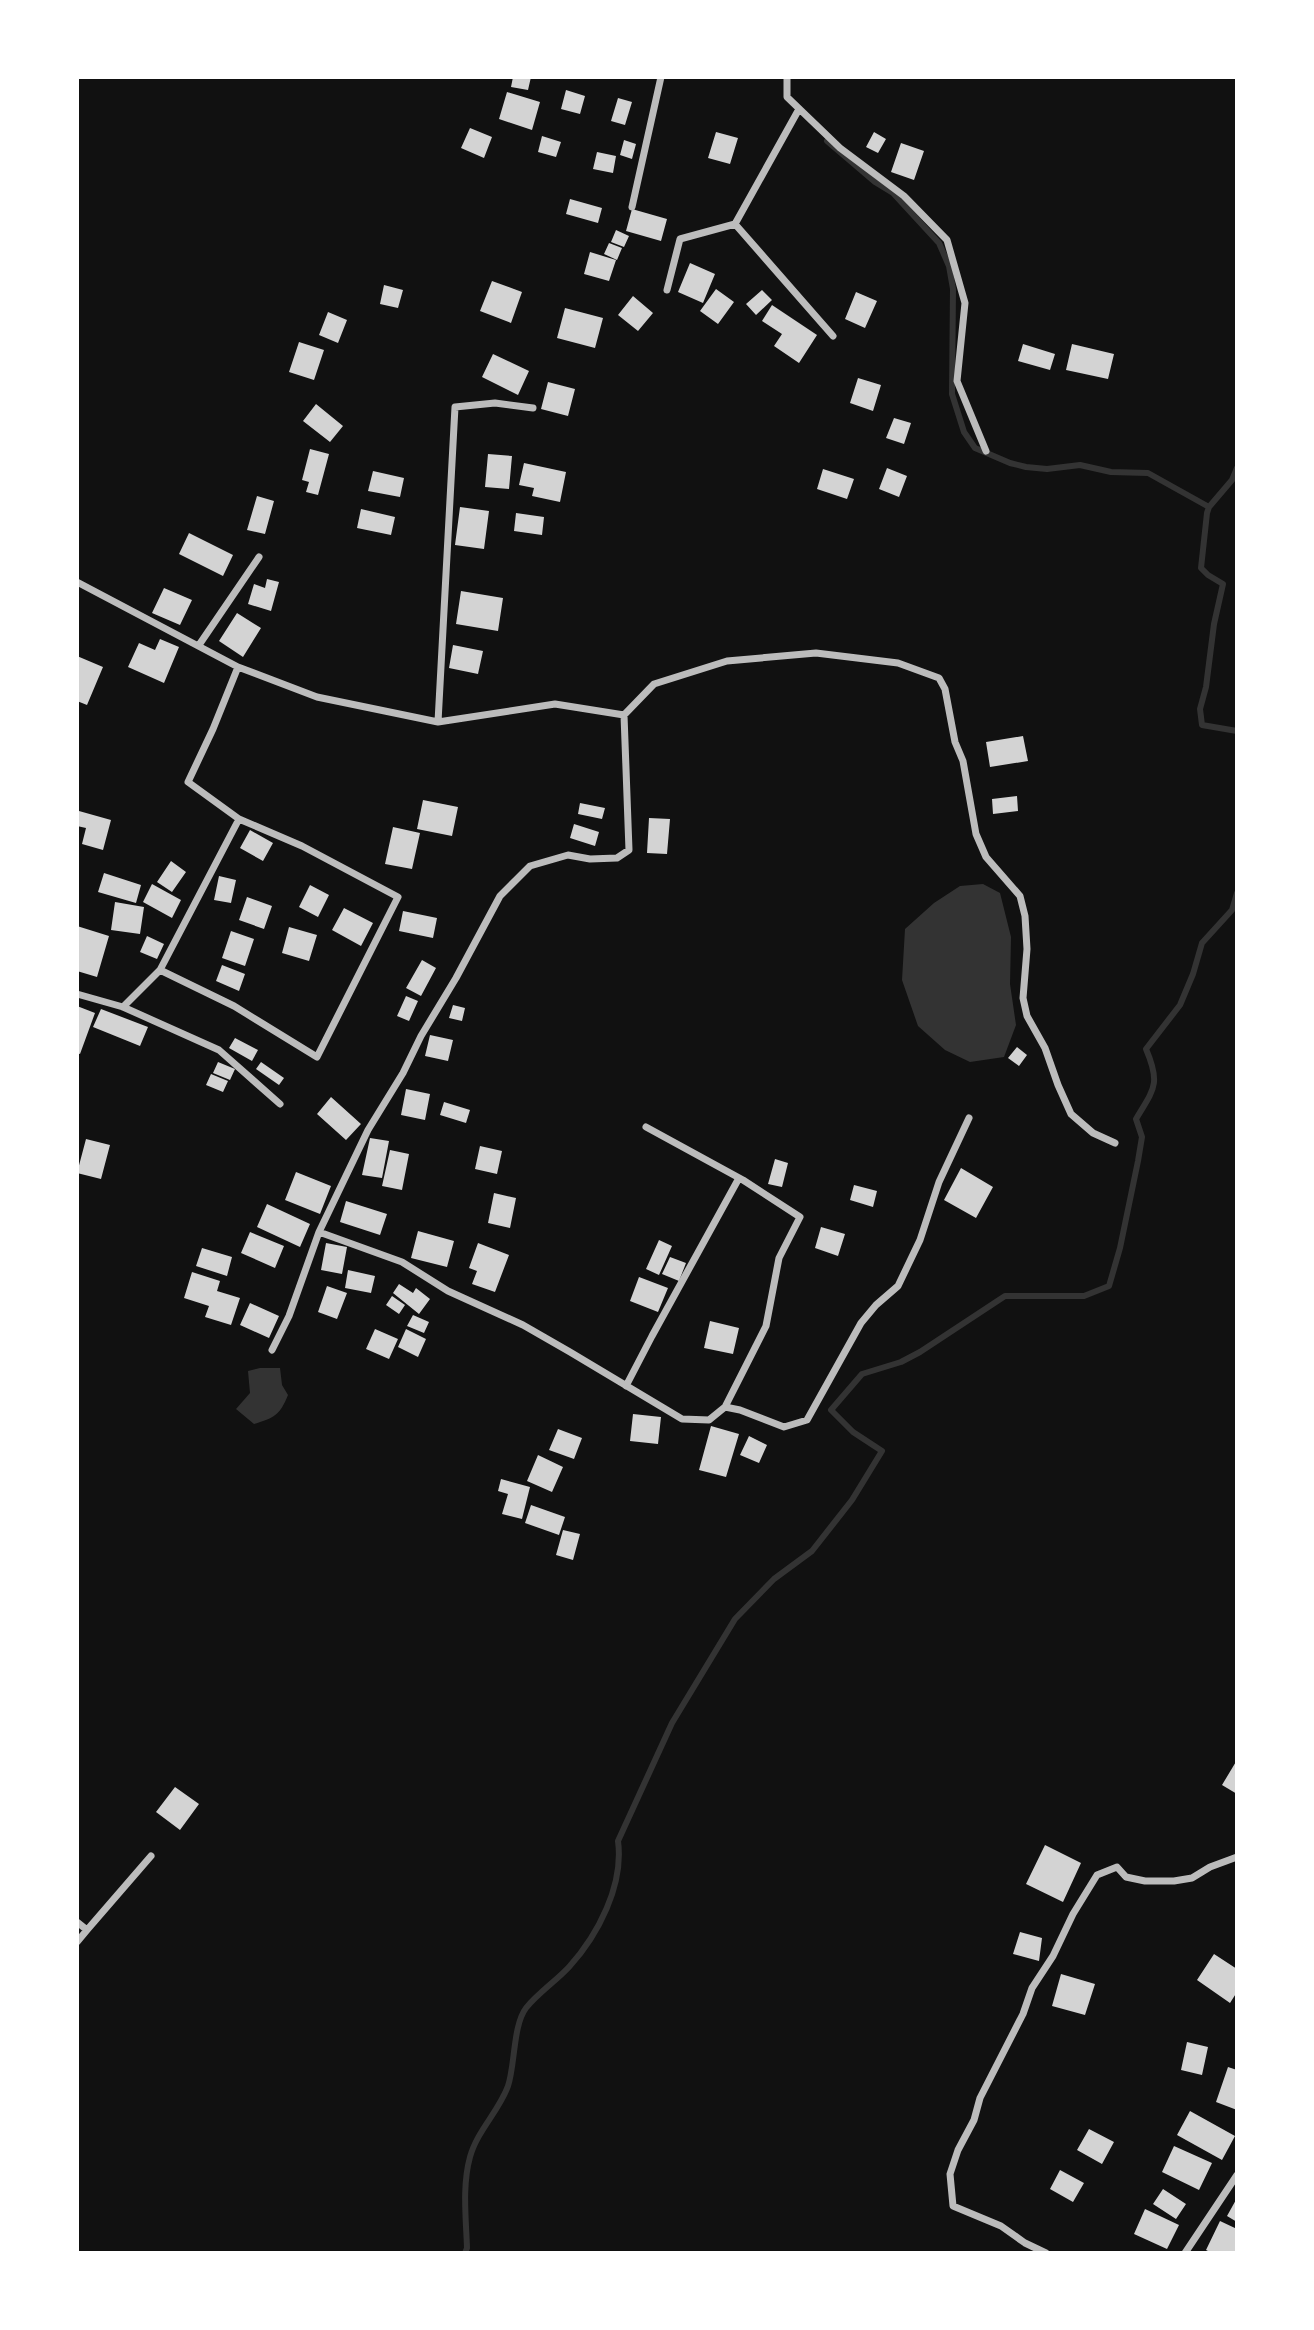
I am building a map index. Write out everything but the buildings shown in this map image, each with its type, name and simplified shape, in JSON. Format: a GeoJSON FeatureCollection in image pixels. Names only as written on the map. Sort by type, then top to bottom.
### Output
{"type":"FeatureCollection","features":[{"type":"Feature","properties":{"kind":"street"},"geometry":{"type":"LineString","coordinates":[[632,207],[661,77]]}},
{"type":"Feature","properties":{"kind":"street"},"geometry":{"type":"LineString","coordinates":[[787,77],[787,97],[840,148],[904,196],[947,240],[965,303],[957,381],[986,451]]}},
{"type":"Feature","properties":{"kind":"street"},"geometry":{"type":"LineString","coordinates":[[667,290],[680,239],[735,224],[799,109]]}},
{"type":"Feature","properties":{"kind":"street"},"geometry":{"type":"LineString","coordinates":[[735,224],[833,335]]}},
{"type":"Feature","properties":{"kind":"street"},"geometry":{"type":"LineString","coordinates":[[438,722],[455,407],[495,403],[533,408]]}},
{"type":"Feature","properties":{"kind":"street"},"geometry":{"type":"LineString","coordinates":[[199,645],[259,557]]}},
{"type":"Feature","properties":{"kind":"street"},"geometry":{"type":"LineString","coordinates":[[77,582],[238,667],[317,698],[438,722],[555,704],[624,715]]}},
{"type":"Feature","properties":{"kind":"street"},"geometry":{"type":"LineString","coordinates":[[272,1350],[289,1316],[319,1231],[368,1130],[500,896],[530,866],[568,855],[590,859],[617,858],[629,850],[624,715],[654,684],[727,661],[816,653],[898,663],[939,678],[945,689],[955,742],[963,761],[976,834],[986,857],[1020,897],[1025,916],[1027,949],[1023,998],[1027,1016],[1045,1048],[1071,1114],[1093,1133],[1115,1143]]}},
{"type":"Feature","properties":{"kind":"street"},"geometry":{"type":"LineString","coordinates":[[160,970],[234,1006],[317,1057],[398,897],[302,846],[239,819],[188,782],[238,667]]}},
{"type":"Feature","properties":{"kind":"street"},"geometry":{"type":"LineString","coordinates":[[123,1007],[160,970],[239,819]]}},
{"type":"Feature","properties":{"kind":"street"},"geometry":{"type":"LineString","coordinates":[[77,994],[123,1007],[219,1050],[280,1104]]}},
{"type":"Feature","properties":{"kind":"street"},"geometry":{"type":"LineString","coordinates":[[725,1407],[784,1427],[807,1420],[824,1385],[861,1323],[876,1305],[898,1286],[920,1240],[939,1182],[969,1118]]}},
{"type":"Feature","properties":{"kind":"street"},"geometry":{"type":"LineString","coordinates":[[319,1231],[402,1262],[448,1291],[523,1325],[681,1419],[709,1420],[725,1407],[766,1326],[779,1258],[800,1217],[739,1178],[646,1127]]}},
{"type":"Feature","properties":{"kind":"street"},"geometry":{"type":"LineString","coordinates":[[626,1386],[739,1178]]}},
{"type":"Feature","properties":{"kind":"street"},"geometry":{"type":"LineString","coordinates":[[77,1942],[151,1856]]}},
{"type":"Feature","properties":{"kind":"street"},"geometry":{"type":"LineString","coordinates":[[1046,2253],[1024,2243],[1001,2226],[953,2206],[950,2174],[958,2150],[974,2120],[980,2098],[1023,2014],[1032,1989],[1097,1875],[1116,1867],[1126,1877],[1145,1881],[1174,1881],[1192,1878],[1210,1867],[1237,1857]]}},
{"type":"Feature","properties":{"kind":"street"},"geometry":{"type":"LineString","coordinates":[[77,1922],[87,1930]]}},
{"type":"Feature","properties":{"kind":"street"},"geometry":{"type":"LineString","coordinates":[[1185,2253],[1237,2175]]}},
{"type":"Feature","properties":{"kind":"shaded area"},"geometry":{"type":"Polygon","coordinates":[[[983,884],[1000,893],[1011,937],[1010,984],[1016,1025],[1004,1057],[970,1062],[945,1050],[918,1026],[902,980],[905,929],[934,903],[960,886],[983,884]]]}},
{"type":"Feature","properties":{"kind":"shaded area"},"geometry":{"type":"Polygon","coordinates":[[[280,1368],[282,1385],[288,1395],[276,1415],[254,1424],[236,1409],[250,1393],[248,1371],[280,1368]]]}},
{"type":"Feature","properties":{"kind":"waterway"},"geometry":{"type":"LineString","coordinates":[[827,141],[875,182],[893,193],[939,243],[949,266],[953,289],[952,394],[964,432],[975,448],[1026,467],[1047,469],[1080,465],[1111,472],[1148,473],[1209,507],[1201,568],[1223,584],[1200,709],[1202,725],[1237,731]]}},
{"type":"Feature","properties":{"kind":"waterway"},"geometry":{"type":"LineString","coordinates":[[1209,507],[1232,480],[1237,468]]}},
{"type":"Feature","properties":{"kind":"waterway"},"geometry":{"type":"LineString","coordinates":[[465,2253],[465,2191],[470,2157],[508,2086],[522,2015],[569,1967],[599,1925],[617,1875],[618,1841],[672,1723],[735,1619],[774,1579],[812,1551],[852,1500],[882,1451],[853,1432],[831,1410],[862,1374],[901,1362],[920,1352],[1005,1296],[1084,1296],[1109,1286],[1120,1248],[1142,1137],[1136,1119],[1153,1086],[1153,1070],[1146,1049],[1180,1005],[1202,943],[1232,910],[1237,893]]}}]}
